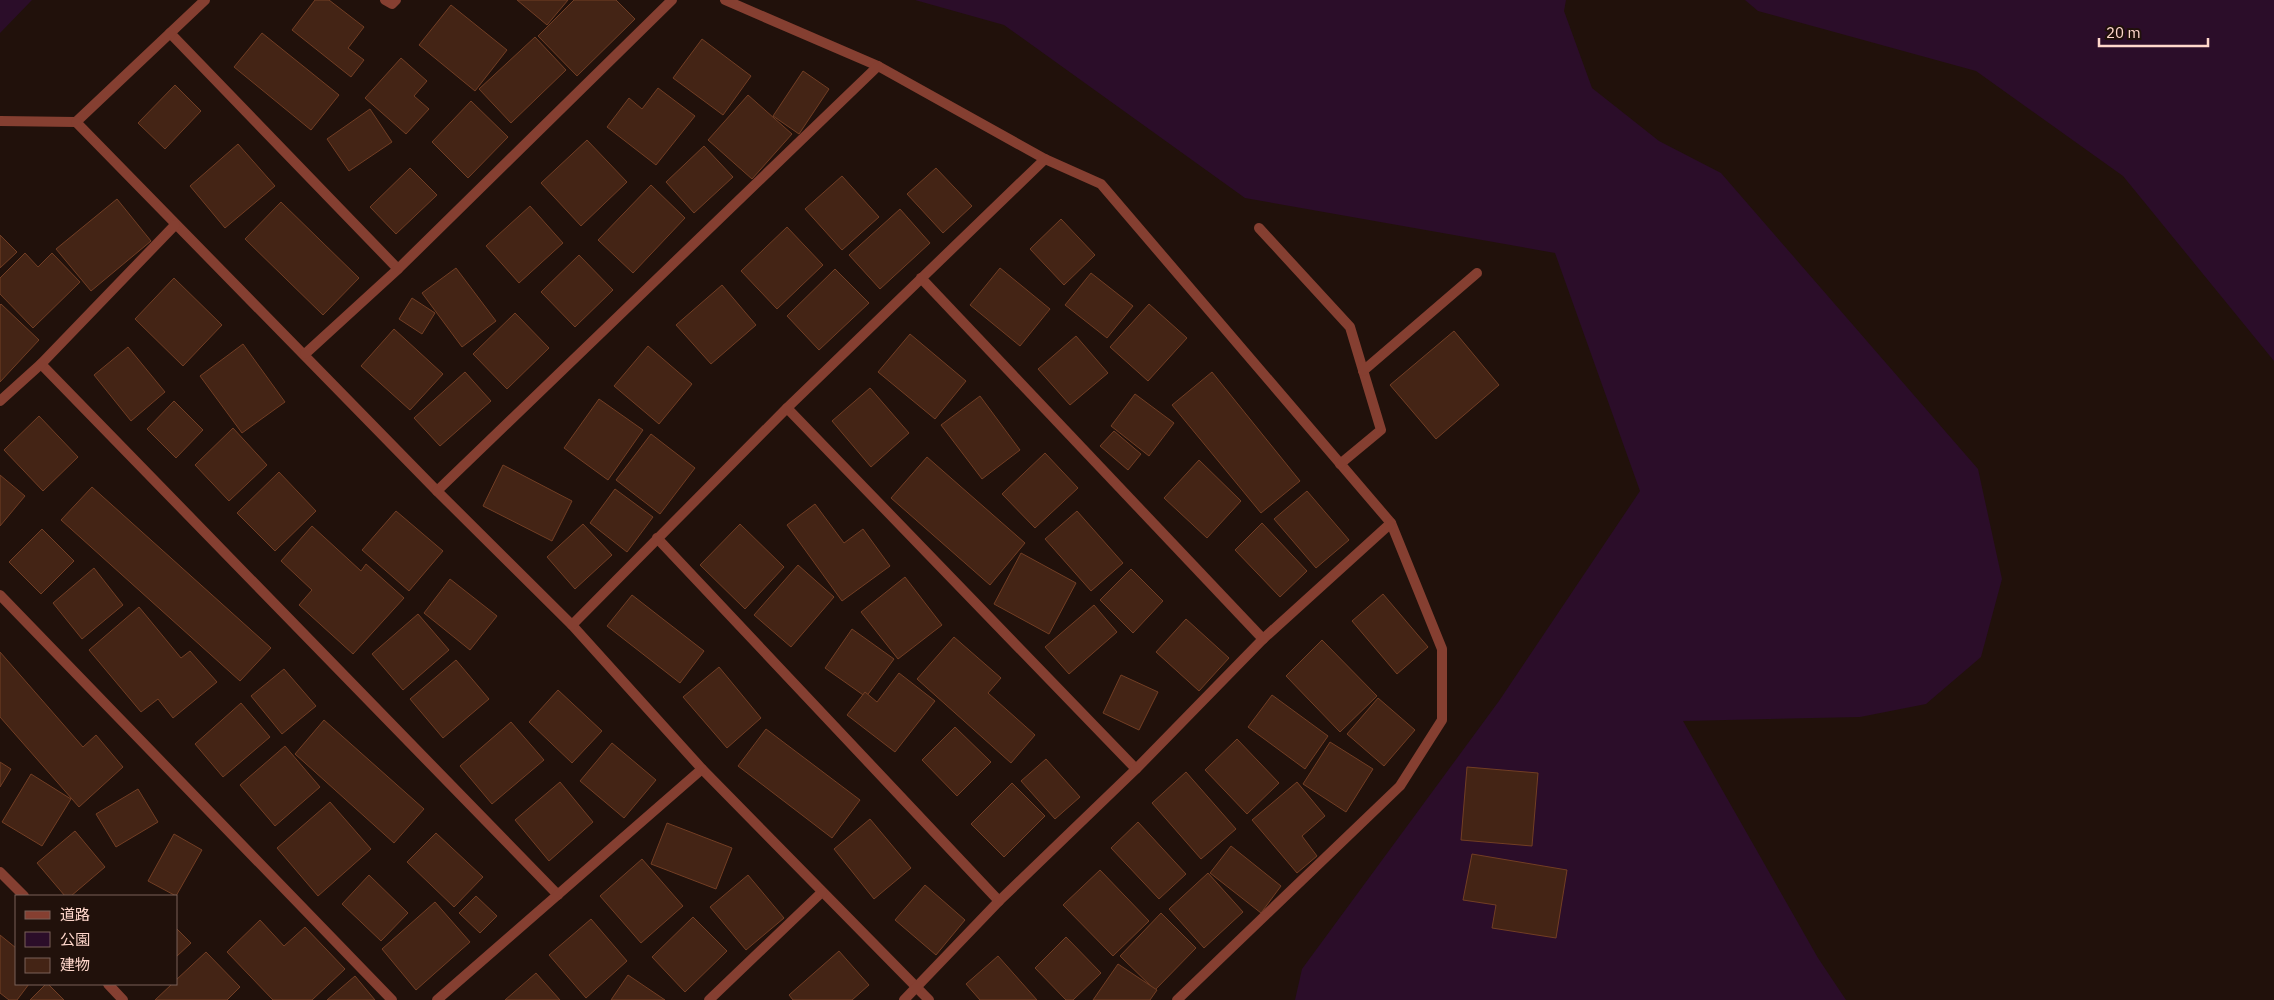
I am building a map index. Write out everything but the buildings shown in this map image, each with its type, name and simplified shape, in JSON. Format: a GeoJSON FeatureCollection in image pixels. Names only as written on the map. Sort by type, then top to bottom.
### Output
{"type":"FeatureCollection","features":[{"type":"Feature","properties":{"kind":"street"},"geometry":{"type":"LineString","coordinates":[[0,121],[76,122],[205,0]]}},
{"type":"Feature","properties":{"kind":"street"},"geometry":{"type":"LineString","coordinates":[[386,0],[392,4],[396,0]]}},
{"type":"Feature","properties":{"kind":"street"},"geometry":{"type":"LineString","coordinates":[[306,354],[398,269],[672,0]]}},
{"type":"Feature","properties":{"kind":"street"},"geometry":{"type":"LineString","coordinates":[[725,0],[878,66],[1045,159],[1101,184],[1392,523],[1442,649],[1442,720],[1400,786],[1177,1000]]}},
{"type":"Feature","properties":{"kind":"street"},"geometry":{"type":"LineString","coordinates":[[170,33],[398,269]]}},
{"type":"Feature","properties":{"kind":"street"},"geometry":{"type":"LineString","coordinates":[[437,491],[878,66]]}},
{"type":"Feature","properties":{"kind":"street"},"geometry":{"type":"LineString","coordinates":[[76,122],[175,225],[306,354],[437,491],[572,624],[702,769],[929,1000]]}},
{"type":"Feature","properties":{"kind":"street"},"geometry":{"type":"LineString","coordinates":[[572,624],[787,408],[1045,159]]}},
{"type":"Feature","properties":{"kind":"street"},"geometry":{"type":"LineString","coordinates":[[0,401],[41,364],[175,225]]}},
{"type":"Feature","properties":{"kind":"street"},"geometry":{"type":"LineString","coordinates":[[1259,228],[1350,327],[1380,430],[1340,464]]}},
{"type":"Feature","properties":{"kind":"street"},"geometry":{"type":"LineString","coordinates":[[1363,370],[1477,273]]}},
{"type":"Feature","properties":{"kind":"street"},"geometry":{"type":"LineString","coordinates":[[921,278],[1263,639]]}},
{"type":"Feature","properties":{"kind":"street"},"geometry":{"type":"LineString","coordinates":[[41,364],[558,895]]}},
{"type":"Feature","properties":{"kind":"street"},"geometry":{"type":"LineString","coordinates":[[787,408],[1136,769]]}},
{"type":"Feature","properties":{"kind":"street"},"geometry":{"type":"LineString","coordinates":[[904,1000],[999,901],[1136,769],[1263,639],[1392,523]]}},
{"type":"Feature","properties":{"kind":"street"},"geometry":{"type":"LineString","coordinates":[[657,538],[999,901]]}},
{"type":"Feature","properties":{"kind":"street"},"geometry":{"type":"LineString","coordinates":[[0,595],[392,1000]]}},
{"type":"Feature","properties":{"kind":"street"},"geometry":{"type":"LineString","coordinates":[[437,1000],[702,769]]}},
{"type":"Feature","properties":{"kind":"street"},"geometry":{"type":"LineString","coordinates":[[0,872],[23,895]]}},
{"type":"Feature","properties":{"kind":"street"},"geometry":{"type":"LineString","coordinates":[[709,1000],[822,892]]}},
{"type":"Feature","properties":{"kind":"street"},"geometry":{"type":"LineString","coordinates":[[109,985],[124,1000]]}},
{"type":"Feature","properties":{"kind":"green space"},"geometry":{"type":"Polygon","coordinates":[[[0,0],[32,0],[0,33],[0,0]]]}},
{"type":"Feature","properties":{"kind":"green space"},"geometry":{"type":"Polygon","coordinates":[[[915,0],[1566,0],[1564,11],[1592,88],[1659,141],[1721,173],[1978,469],[2002,579],[1981,657],[1926,704],[1860,717],[1683,721],[1818,958],[1846,1000],[1295,1000],[1302,969],[1499,701],[1640,491],[1555,253],[1245,198],[1004,25],[915,0]]]}},
{"type":"Feature","properties":{"kind":"green space"},"geometry":{"type":"Polygon","coordinates":[[[1745,0],[2274,0],[2274,361],[2123,176],[1976,71],[1758,11],[1745,0]]]}}]}
